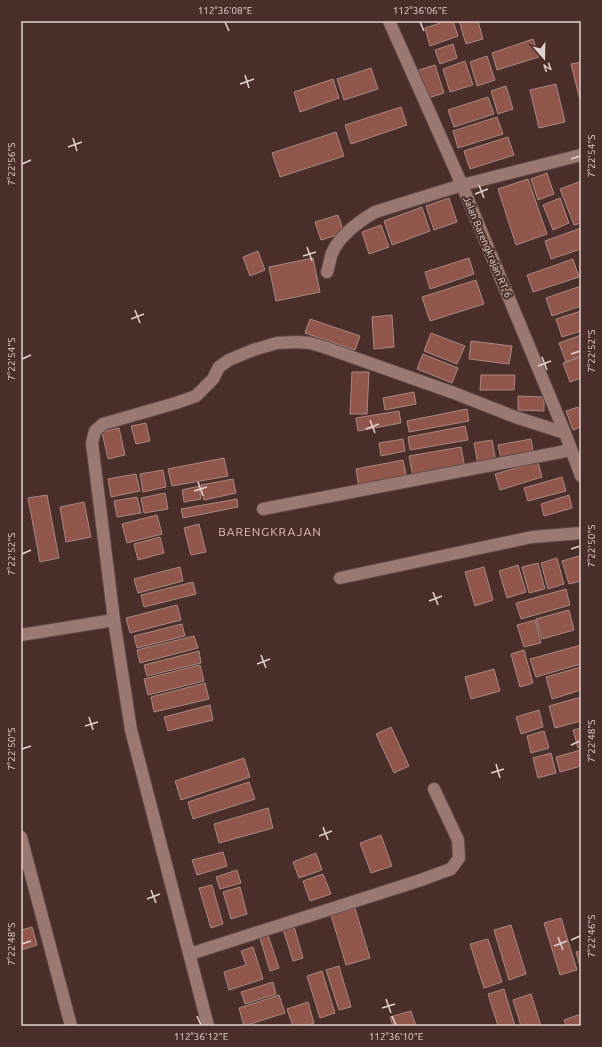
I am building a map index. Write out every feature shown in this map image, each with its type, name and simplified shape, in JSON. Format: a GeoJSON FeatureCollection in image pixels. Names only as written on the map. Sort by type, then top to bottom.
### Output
{"type":"FeatureCollection","features":[{"type":"Feature","properties":{"kind":"street","name":"Jalan Barengkrajan RT. 6"},"geometry":{"type":"LineString","coordinates":[[389,21],[462,185],[565,433],[581,476]]}},
{"type":"Feature","properties":{"kind":"street"},"geometry":{"type":"LineString","coordinates":[[328,272],[332,254],[339,241],[364,219],[375,212],[462,185],[581,155]]}},
{"type":"Feature","properties":{"kind":"street"},"geometry":{"type":"LineString","coordinates":[[208,1026],[131,730],[114,620],[92,442],[95,431],[103,424],[196,396],[212,379],[219,367],[229,360],[253,350],[277,343],[297,342],[310,343],[324,347],[454,393],[515,417],[565,433]]}},
{"type":"Feature","properties":{"kind":"street"},"geometry":{"type":"LineString","coordinates":[[263,509],[571,450]]}},
{"type":"Feature","properties":{"kind":"street"},"geometry":{"type":"LineString","coordinates":[[340,578],[532,538],[581,533]]}},
{"type":"Feature","properties":{"kind":"street"},"geometry":{"type":"LineString","coordinates":[[21,636],[114,620]]}},
{"type":"Feature","properties":{"kind":"street"},"geometry":{"type":"LineString","coordinates":[[190,954],[411,884],[451,869],[459,858],[458,840],[434,789]]}},
{"type":"Feature","properties":{"kind":"street"},"geometry":{"type":"LineString","coordinates":[[21,837],[70,1026]]}},
{"type":"Feature","properties":{"kind":"building"},"geometry":{"type":"Polygon","coordinates":[[[446,21],[453,21],[458,36],[430,46],[425,28],[446,21]]]}},
{"type":"Feature","properties":{"kind":"building"},"geometry":{"type":"Polygon","coordinates":[[[459,21],[478,21],[483,39],[466,44],[459,21]]]}},
{"type":"Feature","properties":{"kind":"building"},"geometry":{"type":"Polygon","coordinates":[[[533,39],[539,57],[497,70],[492,53],[533,39]]]}},
{"type":"Feature","properties":{"kind":"building"},"geometry":{"type":"Polygon","coordinates":[[[453,44],[457,58],[440,64],[435,50],[453,44]]]}},
{"type":"Feature","properties":{"kind":"building"},"geometry":{"type":"Polygon","coordinates":[[[487,56],[495,80],[477,86],[470,62],[487,56]]]}},
{"type":"Feature","properties":{"kind":"building"},"geometry":{"type":"Polygon","coordinates":[[[465,61],[473,85],[450,92],[443,69],[465,61]]]}},
{"type":"Feature","properties":{"kind":"building"},"geometry":{"type":"Polygon","coordinates":[[[581,62],[581,104],[571,64],[581,62]]]}},
{"type":"Feature","properties":{"kind":"building"},"geometry":{"type":"Polygon","coordinates":[[[435,65],[444,93],[425,99],[416,71],[435,65]]]}},
{"type":"Feature","properties":{"kind":"building"},"geometry":{"type":"Polygon","coordinates":[[[371,68],[378,89],[344,100],[337,79],[371,68]]]}},
{"type":"Feature","properties":{"kind":"building"},"geometry":{"type":"Polygon","coordinates":[[[333,79],[339,98],[300,112],[294,92],[333,79]]]}},
{"type":"Feature","properties":{"kind":"building"},"geometry":{"type":"Polygon","coordinates":[[[556,84],[565,122],[539,128],[530,90],[556,84]]]}},
{"type":"Feature","properties":{"kind":"building"},"geometry":{"type":"Polygon","coordinates":[[[506,86],[513,109],[498,114],[491,91],[506,86]]]}},
{"type":"Feature","properties":{"kind":"building"},"geometry":{"type":"Polygon","coordinates":[[[488,97],[494,114],[454,127],[448,110],[488,97]]]}},
{"type":"Feature","properties":{"kind":"building"},"geometry":{"type":"Polygon","coordinates":[[[401,107],[407,125],[351,144],[345,125],[401,107]]]}},
{"type":"Feature","properties":{"kind":"building"},"geometry":{"type":"Polygon","coordinates":[[[497,117],[503,134],[458,148],[453,131],[497,117]]]}},
{"type":"Feature","properties":{"kind":"building"},"geometry":{"type":"Polygon","coordinates":[[[336,132],[344,156],[280,177],[272,153],[336,132]]]}},
{"type":"Feature","properties":{"kind":"building"},"geometry":{"type":"Polygon","coordinates":[[[508,137],[514,155],[470,169],[464,151],[508,137]]]}},
{"type":"Feature","properties":{"kind":"building"},"geometry":{"type":"Polygon","coordinates":[[[547,173],[554,194],[538,200],[531,179],[547,173]]]}},
{"type":"Feature","properties":{"kind":"building"},"geometry":{"type":"Polygon","coordinates":[[[528,179],[547,234],[516,245],[498,189],[528,179]]]}},
{"type":"Feature","properties":{"kind":"building"},"geometry":{"type":"Polygon","coordinates":[[[581,181],[581,223],[574,225],[560,189],[581,181]]]}},
{"type":"Feature","properties":{"kind":"building"},"geometry":{"type":"Polygon","coordinates":[[[449,198],[457,222],[434,230],[426,206],[449,198]]]}},
{"type":"Feature","properties":{"kind":"building"},"geometry":{"type":"Polygon","coordinates":[[[560,198],[569,223],[553,230],[543,205],[560,198]]]}},
{"type":"Feature","properties":{"kind":"building"},"geometry":{"type":"Polygon","coordinates":[[[422,207],[430,231],[392,245],[384,221],[422,207]]]}},
{"type":"Feature","properties":{"kind":"building"},"geometry":{"type":"Polygon","coordinates":[[[338,215],[344,233],[321,240],[315,222],[338,215]]]}},
{"type":"Feature","properties":{"kind":"building"},"geometry":{"type":"Polygon","coordinates":[[[381,225],[389,247],[369,254],[362,232],[381,225]]]}},
{"type":"Feature","properties":{"kind":"building"},"geometry":{"type":"Polygon","coordinates":[[[581,228],[581,249],[551,259],[545,241],[581,228]]]}},
{"type":"Feature","properties":{"kind":"building"},"geometry":{"type":"Polygon","coordinates":[[[258,251],[265,270],[250,276],[243,257],[258,251]]]}},
{"type":"Feature","properties":{"kind":"building"},"geometry":{"type":"Polygon","coordinates":[[[313,258],[320,292],[276,301],[269,267],[313,258]]]}},
{"type":"Feature","properties":{"kind":"building"},"geometry":{"type":"Polygon","coordinates":[[[469,258],[474,274],[430,289],[425,272],[469,258]]]}},
{"type":"Feature","properties":{"kind":"building"},"geometry":{"type":"Polygon","coordinates":[[[573,259],[579,277],[533,292],[527,275],[573,259]]]}},
{"type":"Feature","properties":{"kind":"building"},"geometry":{"type":"Polygon","coordinates":[[[476,280],[484,304],[430,321],[422,297],[476,280]]]}},
{"type":"Feature","properties":{"kind":"building"},"geometry":{"type":"Polygon","coordinates":[[[581,286],[581,306],[552,316],[546,298],[581,286]]]}},
{"type":"Feature","properties":{"kind":"building"},"geometry":{"type":"Polygon","coordinates":[[[581,311],[581,331],[562,337],[556,319],[581,311]]]}},
{"type":"Feature","properties":{"kind":"building"},"geometry":{"type":"Polygon","coordinates":[[[392,315],[394,347],[374,349],[372,317],[392,315]]]}},
{"type":"Feature","properties":{"kind":"building"},"geometry":{"type":"Polygon","coordinates":[[[310,319],[360,336],[355,350],[305,333],[310,319]]]}},
{"type":"Feature","properties":{"kind":"building"},"geometry":{"type":"Polygon","coordinates":[[[431,333],[465,346],[457,364],[424,351],[431,333]]]}},
{"type":"Feature","properties":{"kind":"building"},"geometry":{"type":"Polygon","coordinates":[[[581,335],[581,356],[566,362],[559,343],[581,335]]]}},
{"type":"Feature","properties":{"kind":"building"},"geometry":{"type":"Polygon","coordinates":[[[471,341],[512,346],[509,364],[469,359],[471,341]]]}},
{"type":"Feature","properties":{"kind":"building"},"geometry":{"type":"Polygon","coordinates":[[[423,354],[458,368],[452,383],[417,369],[423,354]]]}},
{"type":"Feature","properties":{"kind":"building"},"geometry":{"type":"Polygon","coordinates":[[[581,357],[581,378],[570,382],[563,363],[581,357]]]}},
{"type":"Feature","properties":{"kind":"building"},"geometry":{"type":"Polygon","coordinates":[[[352,372],[369,372],[367,414],[350,414],[352,372]]]}},
{"type":"Feature","properties":{"kind":"building"},"geometry":{"type":"Polygon","coordinates":[[[481,375],[515,375],[514,390],[480,390],[481,375]]]}},
{"type":"Feature","properties":{"kind":"building"},"geometry":{"type":"Polygon","coordinates":[[[414,392],[416,404],[385,410],[383,398],[414,392]]]}},
{"type":"Feature","properties":{"kind":"building"},"geometry":{"type":"Polygon","coordinates":[[[518,396],[544,397],[544,411],[518,410],[518,396]]]}},
{"type":"Feature","properties":{"kind":"building"},"geometry":{"type":"Polygon","coordinates":[[[578,407],[581,415],[581,427],[573,430],[566,411],[578,407]]]}},
{"type":"Feature","properties":{"kind":"building"},"geometry":{"type":"Polygon","coordinates":[[[467,409],[469,421],[409,432],[407,421],[467,409]]]}},
{"type":"Feature","properties":{"kind":"building"},"geometry":{"type":"Polygon","coordinates":[[[399,411],[401,423],[358,431],[356,418],[399,411]]]}},
{"type":"Feature","properties":{"kind":"building"},"geometry":{"type":"Polygon","coordinates":[[[146,423],[150,441],[136,444],[131,426],[146,423]]]}},
{"type":"Feature","properties":{"kind":"building"},"geometry":{"type":"Polygon","coordinates":[[[465,426],[468,440],[410,450],[408,437],[465,426]]]}},
{"type":"Feature","properties":{"kind":"building"},"geometry":{"type":"Polygon","coordinates":[[[119,428],[125,455],[108,459],[102,432],[119,428]]]}},
{"type":"Feature","properties":{"kind":"building"},"geometry":{"type":"Polygon","coordinates":[[[403,439],[405,451],[381,456],[379,443],[403,439]]]}},
{"type":"Feature","properties":{"kind":"building"},"geometry":{"type":"Polygon","coordinates":[[[531,439],[534,456],[502,463],[498,445],[531,439]]]}},
{"type":"Feature","properties":{"kind":"building"},"geometry":{"type":"Polygon","coordinates":[[[492,440],[496,462],[478,465],[474,443],[492,440]]]}},
{"type":"Feature","properties":{"kind":"building"},"geometry":{"type":"Polygon","coordinates":[[[461,447],[465,468],[413,477],[409,456],[461,447]]]}},
{"type":"Feature","properties":{"kind":"building"},"geometry":{"type":"Polygon","coordinates":[[[224,458],[228,476],[172,486],[168,469],[224,458]]]}},
{"type":"Feature","properties":{"kind":"building"},"geometry":{"type":"Polygon","coordinates":[[[403,460],[407,479],[359,488],[356,469],[403,460]]]}},
{"type":"Feature","properties":{"kind":"building"},"geometry":{"type":"Polygon","coordinates":[[[538,462],[542,477],[500,490],[495,474],[538,462]]]}},
{"type":"Feature","properties":{"kind":"building"},"geometry":{"type":"Polygon","coordinates":[[[163,470],[166,487],[143,492],[140,474],[163,470]]]}},
{"type":"Feature","properties":{"kind":"building"},"geometry":{"type":"Polygon","coordinates":[[[136,474],[140,491],[111,497],[108,479],[136,474]]]}},
{"type":"Feature","properties":{"kind":"building"},"geometry":{"type":"Polygon","coordinates":[[[562,477],[566,491],[528,501],[524,488],[562,477]]]}},
{"type":"Feature","properties":{"kind":"building"},"geometry":{"type":"Polygon","coordinates":[[[233,479],[236,493],[204,500],[201,485],[233,479]]]}},
{"type":"Feature","properties":{"kind":"building"},"geometry":{"type":"Polygon","coordinates":[[[199,486],[201,499],[184,502],[182,490],[199,486]]]}},
{"type":"Feature","properties":{"kind":"building"},"geometry":{"type":"Polygon","coordinates":[[[165,493],[168,509],[144,513],[141,498],[165,493]]]}},
{"type":"Feature","properties":{"kind":"building"},"geometry":{"type":"Polygon","coordinates":[[[47,495],[59,558],[40,562],[28,498],[47,495]]]}},
{"type":"Feature","properties":{"kind":"building"},"geometry":{"type":"Polygon","coordinates":[[[569,495],[572,508],[544,516],[541,504],[569,495]]]}},
{"type":"Feature","properties":{"kind":"building"},"geometry":{"type":"Polygon","coordinates":[[[137,497],[141,513],[117,517],[114,501],[137,497]]]}},
{"type":"Feature","properties":{"kind":"building"},"geometry":{"type":"Polygon","coordinates":[[[237,499],[238,507],[183,518],[181,509],[237,499]]]}},
{"type":"Feature","properties":{"kind":"building"},"geometry":{"type":"Polygon","coordinates":[[[84,502],[91,537],[66,542],[60,507],[84,502]]]}},
{"type":"Feature","properties":{"kind":"building"},"geometry":{"type":"Polygon","coordinates":[[[157,515],[162,534],[127,543],[122,524],[157,515]]]}},
{"type":"Feature","properties":{"kind":"building"},"geometry":{"type":"Polygon","coordinates":[[[199,524],[206,552],[191,555],[184,528],[199,524]]]}},
{"type":"Feature","properties":{"kind":"building"},"geometry":{"type":"Polygon","coordinates":[[[160,537],[164,553],[138,560],[134,544],[160,537]]]}},
{"type":"Feature","properties":{"kind":"building"},"geometry":{"type":"Polygon","coordinates":[[[579,556],[581,564],[581,581],[569,584],[562,561],[579,556]]]}},
{"type":"Feature","properties":{"kind":"building"},"geometry":{"type":"Polygon","coordinates":[[[557,558],[564,584],[548,589],[541,563],[557,558]]]}},
{"type":"Feature","properties":{"kind":"building"},"geometry":{"type":"Polygon","coordinates":[[[538,563],[545,589],[529,593],[522,567],[538,563]]]}},
{"type":"Feature","properties":{"kind":"building"},"geometry":{"type":"Polygon","coordinates":[[[518,565],[526,592],[507,598],[499,571],[518,565]]]}},
{"type":"Feature","properties":{"kind":"building"},"geometry":{"type":"Polygon","coordinates":[[[180,567],[183,581],[138,593],[134,579],[180,567]]]}},
{"type":"Feature","properties":{"kind":"building"},"geometry":{"type":"Polygon","coordinates":[[[484,567],[493,600],[475,606],[465,572],[484,567]]]}},
{"type":"Feature","properties":{"kind":"building"},"geometry":{"type":"Polygon","coordinates":[[[193,582],[196,594],[144,607],[141,595],[193,582]]]}},
{"type":"Feature","properties":{"kind":"building"},"geometry":{"type":"Polygon","coordinates":[[[566,589],[570,605],[521,619],[516,603],[566,589]]]}},
{"type":"Feature","properties":{"kind":"building"},"geometry":{"type":"Polygon","coordinates":[[[177,605],[181,620],[130,633],[126,618],[177,605]]]}},
{"type":"Feature","properties":{"kind":"building"},"geometry":{"type":"Polygon","coordinates":[[[569,610],[574,630],[542,639],[536,619],[569,610]]]}},
{"type":"Feature","properties":{"kind":"building"},"geometry":{"type":"Polygon","coordinates":[[[535,620],[541,643],[524,647],[517,625],[535,620]]]}},
{"type":"Feature","properties":{"kind":"building"},"geometry":{"type":"Polygon","coordinates":[[[182,624],[185,636],[137,648],[134,636],[182,624]]]}},
{"type":"Feature","properties":{"kind":"building"},"geometry":{"type":"Polygon","coordinates":[[[194,636],[198,648],[140,663],[137,650],[194,636]]]}},
{"type":"Feature","properties":{"kind":"building"},"geometry":{"type":"Polygon","coordinates":[[[581,645],[581,664],[536,677],[530,659],[581,645]]]}},
{"type":"Feature","properties":{"kind":"building"},"geometry":{"type":"Polygon","coordinates":[[[524,650],[533,683],[520,687],[511,654],[524,650]]]}},
{"type":"Feature","properties":{"kind":"building"},"geometry":{"type":"Polygon","coordinates":[[[199,651],[201,663],[147,676],[144,665],[199,651]]]}},
{"type":"Feature","properties":{"kind":"building"},"geometry":{"type":"Polygon","coordinates":[[[200,665],[204,681],[148,695],[144,679],[200,665]]]}},
{"type":"Feature","properties":{"kind":"building"},"geometry":{"type":"Polygon","coordinates":[[[581,667],[581,690],[552,699],[546,677],[581,667]]]}},
{"type":"Feature","properties":{"kind":"building"},"geometry":{"type":"Polygon","coordinates":[[[494,669],[500,691],[471,699],[465,677],[494,669]]]}},
{"type":"Feature","properties":{"kind":"building"},"geometry":{"type":"Polygon","coordinates":[[[205,683],[209,699],[154,712],[151,697],[205,683]]]}},
{"type":"Feature","properties":{"kind":"building"},"geometry":{"type":"Polygon","coordinates":[[[581,697],[581,721],[555,728],[549,706],[581,697]]]}},
{"type":"Feature","properties":{"kind":"building"},"geometry":{"type":"Polygon","coordinates":[[[210,705],[213,720],[168,731],[164,717],[210,705]]]}},
{"type":"Feature","properties":{"kind":"building"},"geometry":{"type":"Polygon","coordinates":[[[539,710],[543,727],[521,734],[516,717],[539,710]]]}},
{"type":"Feature","properties":{"kind":"building"},"geometry":{"type":"Polygon","coordinates":[[[391,727],[409,766],[394,773],[376,734],[391,727]]]}},
{"type":"Feature","properties":{"kind":"building"},"geometry":{"type":"Polygon","coordinates":[[[581,728],[581,747],[578,748],[573,730],[581,728]]]}},
{"type":"Feature","properties":{"kind":"building"},"geometry":{"type":"Polygon","coordinates":[[[544,731],[549,748],[531,753],[527,736],[544,731]]]}},
{"type":"Feature","properties":{"kind":"building"},"geometry":{"type":"Polygon","coordinates":[[[581,750],[581,766],[560,772],[556,757],[581,750]]]}},
{"type":"Feature","properties":{"kind":"building"},"geometry":{"type":"Polygon","coordinates":[[[551,753],[556,773],[538,778],[533,758],[551,753]]]}},
{"type":"Feature","properties":{"kind":"building"},"geometry":{"type":"Polygon","coordinates":[[[244,758],[250,777],[181,800],[175,781],[244,758]]]}},
{"type":"Feature","properties":{"kind":"building"},"geometry":{"type":"Polygon","coordinates":[[[249,782],[255,799],[193,819],[188,802],[249,782]]]}},
{"type":"Feature","properties":{"kind":"building"},"geometry":{"type":"Polygon","coordinates":[[[268,808],[273,828],[219,843],[214,824],[268,808]]]}},
{"type":"Feature","properties":{"kind":"building"},"geometry":{"type":"Polygon","coordinates":[[[381,835],[392,866],[371,873],[360,843],[381,835]]]}},
{"type":"Feature","properties":{"kind":"building"},"geometry":{"type":"Polygon","coordinates":[[[223,852],[227,866],[197,875],[192,860],[223,852]]]}},
{"type":"Feature","properties":{"kind":"building"},"geometry":{"type":"Polygon","coordinates":[[[316,853],[322,870],[299,878],[293,862],[316,853]]]}},
{"type":"Feature","properties":{"kind":"building"},"geometry":{"type":"Polygon","coordinates":[[[237,870],[241,883],[220,889],[216,877],[237,870]]]}},
{"type":"Feature","properties":{"kind":"building"},"geometry":{"type":"Polygon","coordinates":[[[323,874],[331,894],[310,901],[303,881],[323,874]]]}},
{"type":"Feature","properties":{"kind":"building"},"geometry":{"type":"Polygon","coordinates":[[[212,885],[223,924],[211,928],[199,888],[212,885]]]}},
{"type":"Feature","properties":{"kind":"building"},"geometry":{"type":"Polygon","coordinates":[[[240,887],[247,914],[231,919],[223,892],[240,887]]]}},
{"type":"Feature","properties":{"kind":"building"},"geometry":{"type":"Polygon","coordinates":[[[355,908],[370,958],[346,965],[331,915],[355,908]]]}},
{"type":"Feature","properties":{"kind":"building"},"geometry":{"type":"Polygon","coordinates":[[[561,918],[577,970],[560,975],[544,923],[561,918]]]}},
{"type":"Feature","properties":{"kind":"building"},"geometry":{"type":"Polygon","coordinates":[[[293,923],[303,958],[293,961],[282,926],[293,923]]]}},
{"type":"Feature","properties":{"kind":"building"},"geometry":{"type":"Polygon","coordinates":[[[511,925],[526,974],[509,980],[494,930],[511,925]]]}},
{"type":"Feature","properties":{"kind":"building"},"geometry":{"type":"Polygon","coordinates":[[[32,927],[37,945],[21,950],[21,930],[32,927]]]}},
{"type":"Feature","properties":{"kind":"building"},"geometry":{"type":"Polygon","coordinates":[[[268,935],[279,968],[270,971],[260,938],[268,935]]]}},
{"type":"Feature","properties":{"kind":"building"},"geometry":{"type":"Polygon","coordinates":[[[488,939],[502,982],[484,988],[470,944],[488,939]]]}},
{"type":"Feature","properties":{"kind":"building"},"geometry":{"type":"Polygon","coordinates":[[[253,947],[263,979],[229,990],[224,972],[246,965],[241,951],[253,947]]]}},
{"type":"Feature","properties":{"kind":"building"},"geometry":{"type":"Polygon","coordinates":[[[581,951],[581,970],[576,952],[581,951]]]}},
{"type":"Feature","properties":{"kind":"building"},"geometry":{"type":"Polygon","coordinates":[[[339,966],[351,1007],[339,1010],[326,970],[339,966]]]}},
{"type":"Feature","properties":{"kind":"building"},"geometry":{"type":"Polygon","coordinates":[[[322,971],[335,1013],[320,1018],[307,976],[322,971]]]}},
{"type":"Feature","properties":{"kind":"building"},"geometry":{"type":"Polygon","coordinates":[[[273,982],[276,994],[245,1004],[241,992],[273,982]]]}},
{"type":"Feature","properties":{"kind":"building"},"geometry":{"type":"Polygon","coordinates":[[[504,989],[515,1026],[498,1026],[488,994],[504,989]]]}},
{"type":"Feature","properties":{"kind":"building"},"geometry":{"type":"Polygon","coordinates":[[[531,994],[541,1026],[521,1026],[513,1000],[531,994]]]}},
{"type":"Feature","properties":{"kind":"building"},"geometry":{"type":"Polygon","coordinates":[[[279,995],[285,1013],[244,1026],[239,1008],[279,995]]]}},
{"type":"Feature","properties":{"kind":"building"},"geometry":{"type":"Polygon","coordinates":[[[308,1002],[314,1023],[305,1026],[293,1026],[287,1009],[308,1002]]]}},
{"type":"Feature","properties":{"kind":"building"},"geometry":{"type":"Polygon","coordinates":[[[411,1011],[416,1026],[393,1026],[390,1017],[411,1011]]]}},
{"type":"Feature","properties":{"kind":"building"},"geometry":{"type":"Polygon","coordinates":[[[581,1014],[581,1026],[566,1026],[564,1020],[581,1014]]]}},
{"type":"Feature","properties":{"kind":"district","name":"BARENGKRAJAN"},"geometry":{"type":"Point","coordinates":[270,532]}}]}
